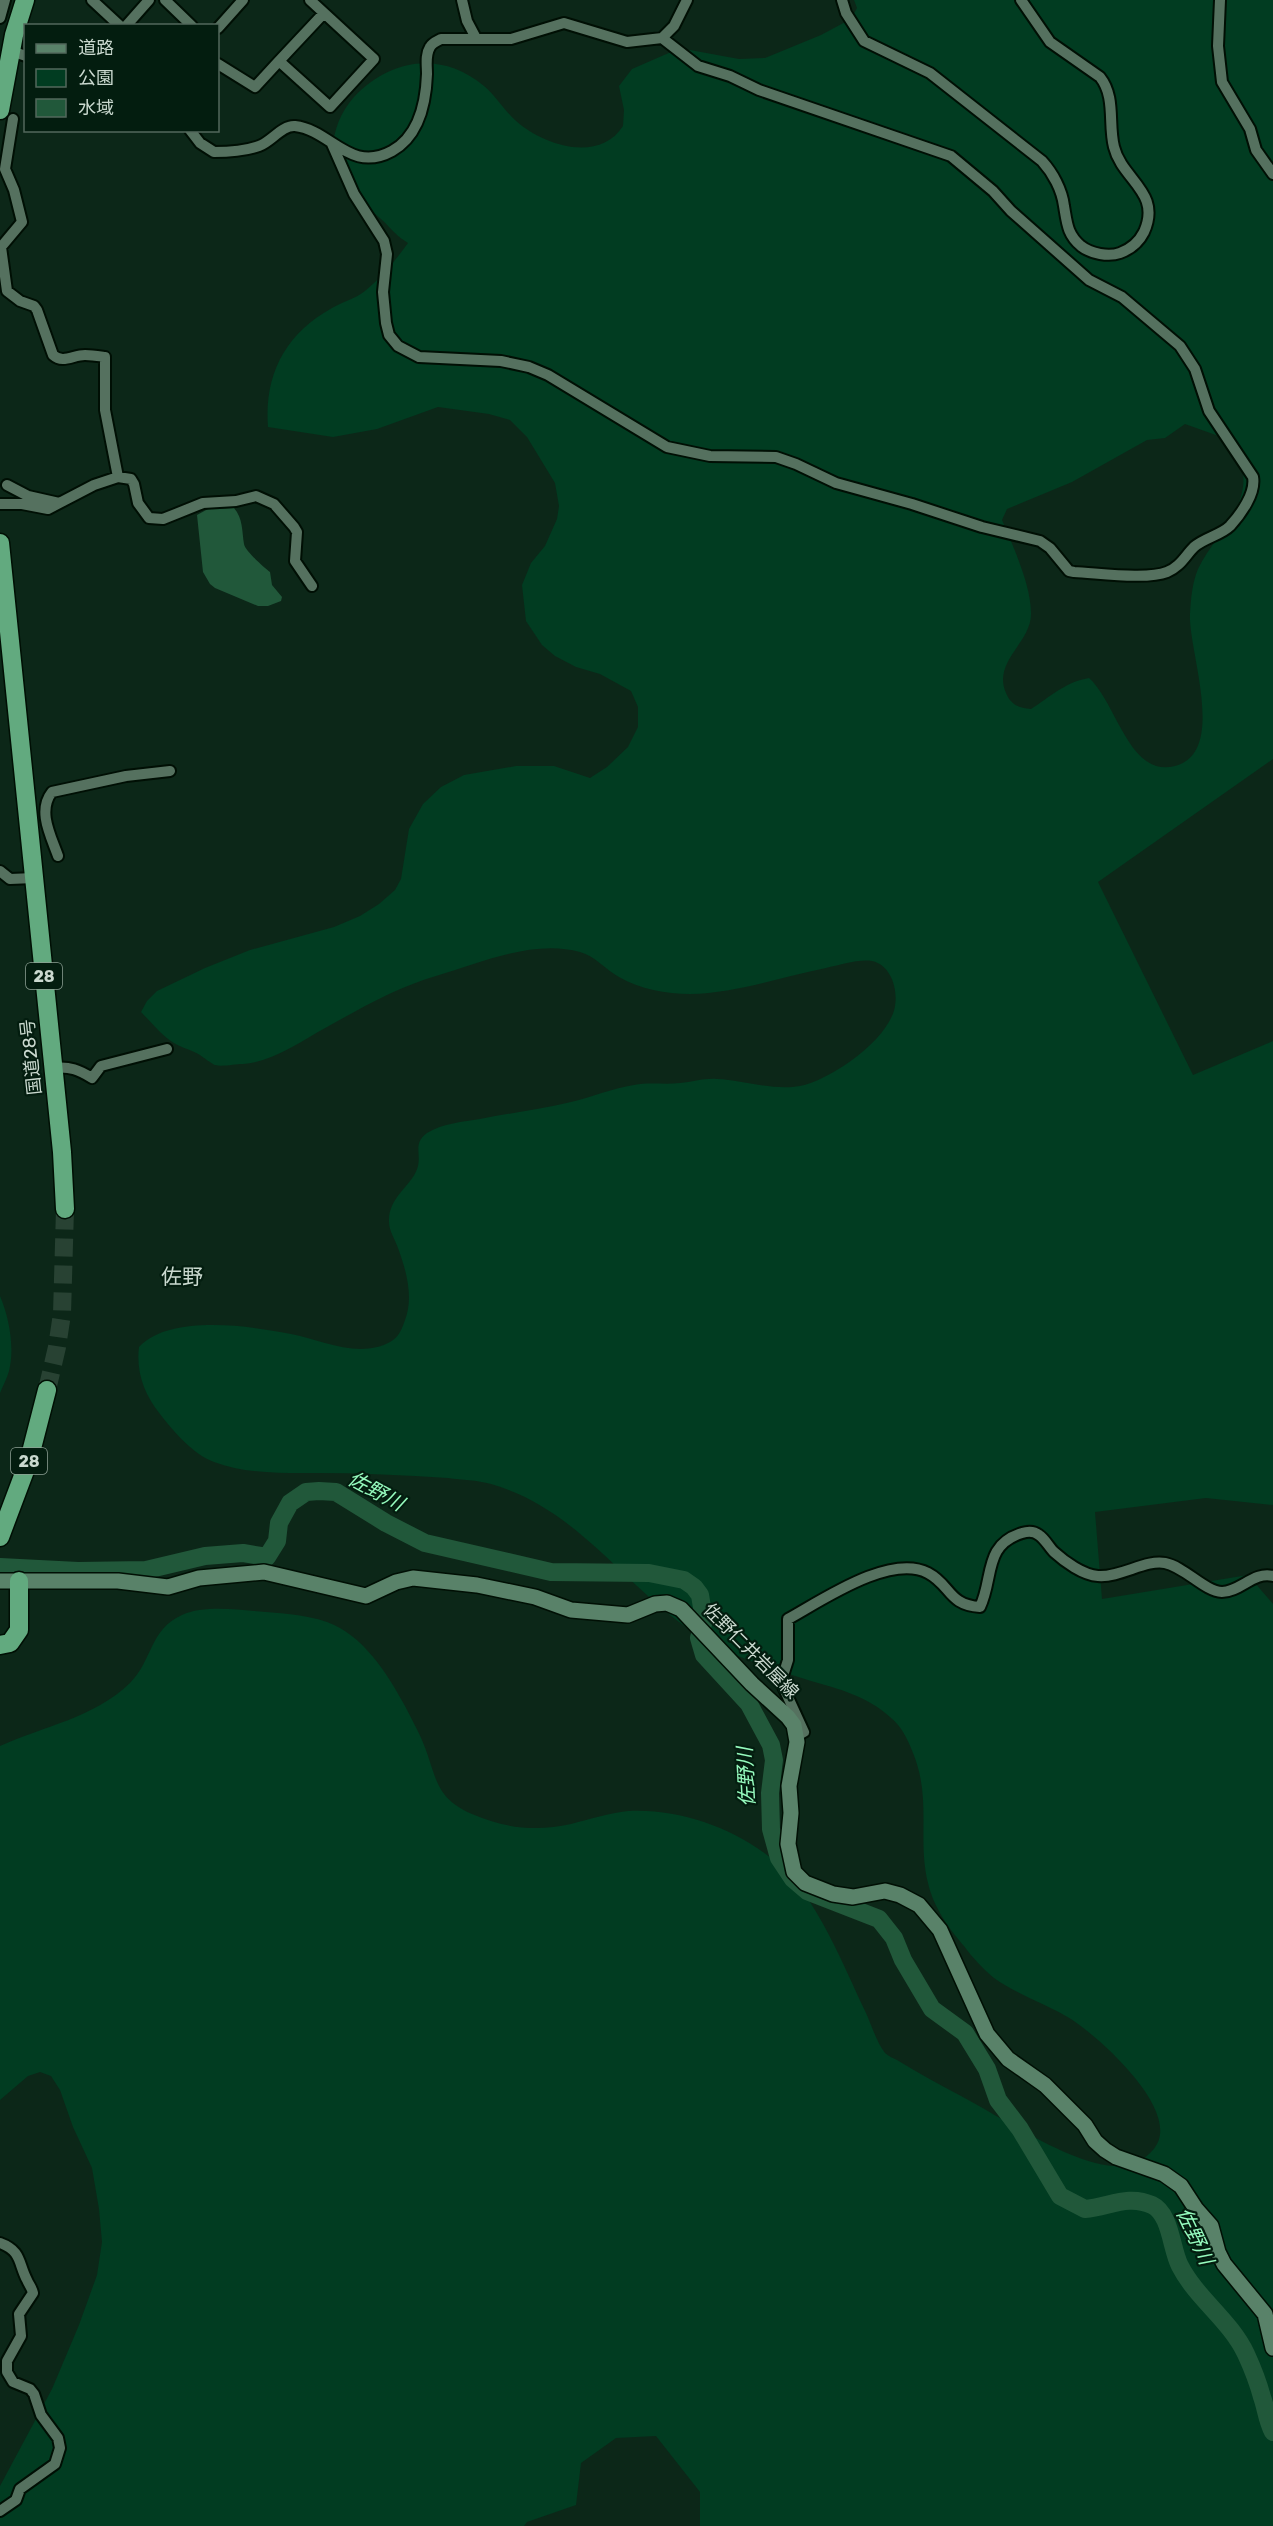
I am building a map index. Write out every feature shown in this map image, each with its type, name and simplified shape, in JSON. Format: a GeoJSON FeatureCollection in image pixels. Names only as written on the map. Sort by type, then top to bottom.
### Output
{"type":"FeatureCollection","features":[{"type":"Feature","properties":{"kind":"highway"},"geometry":{"type":"LineString","coordinates":[[7,114],[12,53],[25,0]]}},
{"type":"Feature","properties":{"kind":"highway","name":"国道28号"},"geometry":{"type":"LineString","coordinates":[[0,543],[65,1209]]}},
{"type":"Feature","properties":{"kind":"highway","name":"28"},"geometry":{"type":"LineString","coordinates":[[2,1533],[29,1460],[47,1390]]}},
{"type":"Feature","properties":{"kind":"highway"},"geometry":{"type":"LineString","coordinates":[[0,1645],[10,1642],[19,1630],[19,1581]]}},
{"type":"Feature","properties":{"kind":"main road","name":"佐野仁井岩屋線"},"geometry":{"type":"LineString","coordinates":[[0,1581],[118,1581],[168,1587],[199,1578],[264,1572],[366,1596],[396,1582],[413,1578],[477,1585],[535,1597],[571,1610],[628,1616],[652,1604],[667,1602],[681,1609],[752,1684],[788,1717],[797,1736]]}},
{"type":"Feature","properties":{"kind":"main road"},"geometry":{"type":"LineString","coordinates":[[797,1736],[789,1786],[791,1813],[788,1844],[794,1872],[805,1883],[833,1894],[853,1897],[885,1891],[907,1898],[919,1905],[940,1929],[987,2034],[1008,2059],[1045,2085],[1085,2125],[1095,2141],[1105,2151],[1164,2174],[1181,2186],[1211,2226],[1224,2264],[1265,2314],[1268,2335],[1273,2348]]}},
{"type":"Feature","properties":{"kind":"street"},"geometry":{"type":"LineString","coordinates":[[0,18],[5,0]]}},
{"type":"Feature","properties":{"kind":"street"},"geometry":{"type":"LineString","coordinates":[[92,0],[118,24]]}},
{"type":"Feature","properties":{"kind":"street"},"geometry":{"type":"LineString","coordinates":[[128,24],[149,0]]}},
{"type":"Feature","properties":{"kind":"street"},"geometry":{"type":"LineString","coordinates":[[165,0],[190,24]]}},
{"type":"Feature","properties":{"kind":"street"},"geometry":{"type":"LineString","coordinates":[[219,27],[243,0]]}},
{"type":"Feature","properties":{"kind":"street"},"geometry":{"type":"LineString","coordinates":[[279,61],[330,107],[374,59],[310,0]]}},
{"type":"Feature","properties":{"kind":"street"},"geometry":{"type":"LineString","coordinates":[[462,0],[467,21],[476,38]]}},
{"type":"Feature","properties":{"kind":"street"},"geometry":{"type":"LineString","coordinates":[[192,132],[200,143],[214,152],[259,146],[285,128],[293,126],[310,130],[352,155],[364,158],[383,155],[395,149],[420,118],[425,95],[427,56],[430,47],[441,39],[518,38],[564,22],[627,42],[662,38],[674,26],[687,0]]}},
{"type":"Feature","properties":{"kind":"street"},"geometry":{"type":"LineString","coordinates":[[842,0],[846,13],[864,41],[930,73],[1042,161],[1050,170],[1060,190],[1068,230],[1083,248],[1109,255],[1121,253],[1135,245],[1141,238],[1149,213],[1140,187],[1115,151],[1107,89],[1100,77],[1043,36],[1030,11],[1021,0]]}},
{"type":"Feature","properties":{"kind":"street"},"geometry":{"type":"LineString","coordinates":[[1220,0],[1218,46],[1222,82],[1250,129],[1256,150],[1273,174]]}},
{"type":"Feature","properties":{"kind":"street"},"geometry":{"type":"LineString","coordinates":[[219,65],[255,87],[324,13]]}},
{"type":"Feature","properties":{"kind":"street"},"geometry":{"type":"LineString","coordinates":[[332,144],[354,194],[384,242],[387,264],[383,292],[389,335],[398,346],[413,354],[430,359],[484,360],[529,367],[548,375],[667,447],[710,456],[776,457],[836,483],[912,504],[982,527],[1040,541],[1050,548],[1069,571],[1153,575],[1167,573],[1178,566],[1195,547],[1230,526],[1251,495],[1253,477],[1209,411],[1195,369],[1180,346],[1164,330],[1122,297],[1089,280],[1011,211],[993,191],[951,156],[759,90],[730,76],[698,66],[662,38]]}},
{"type":"Feature","properties":{"kind":"street"},"geometry":{"type":"LineString","coordinates":[[7,114],[5,169],[14,190],[22,222],[1,247],[7,291],[20,302],[37,310],[53,355],[57,358],[65,359],[83,355],[105,357],[105,410],[118,477]]}},
{"type":"Feature","properties":{"kind":"street"},"geometry":{"type":"LineString","coordinates":[[0,504],[22,504],[48,509],[94,485],[118,477],[131,479],[138,503],[149,518],[163,519],[203,503],[236,501],[256,496],[274,504],[297,532],[295,561],[312,586]]}},
{"type":"Feature","properties":{"kind":"street"},"geometry":{"type":"LineString","coordinates":[[7,485],[28,496],[60,503]]}},
{"type":"Feature","properties":{"kind":"street"},"geometry":{"type":"LineString","coordinates":[[58,856],[44,812],[46,799],[52,792],[126,776],[170,771]]}},
{"type":"Feature","properties":{"kind":"street"},"geometry":{"type":"LineString","coordinates":[[0,871],[10,879],[34,878]]}},
{"type":"Feature","properties":{"kind":"street"},"geometry":{"type":"LineString","coordinates":[[53,1068],[64,1066],[76,1069],[92,1078],[101,1066],[167,1049]]}},
{"type":"Feature","properties":{"kind":"street"},"geometry":{"type":"LineString","coordinates":[[797,1736],[804,1732],[781,1682],[788,1660],[788,1619],[870,1575],[892,1570],[926,1572],[965,1606],[980,1607],[986,1595],[991,1562],[998,1547],[1020,1533],[1030,1531],[1039,1534],[1053,1551],[1067,1562],[1096,1576],[1112,1575],[1162,1562],[1175,1566],[1219,1592],[1229,1591],[1258,1577],[1273,1576]]}},
{"type":"Feature","properties":{"kind":"street"},"geometry":{"type":"LineString","coordinates":[[0,2242],[15,2252],[23,2264],[26,2279],[33,2290],[33,2294],[19,2314],[21,2336],[7,2361],[7,2372],[14,2382],[30,2389],[34,2394],[41,2415],[58,2438],[60,2448],[55,2464],[21,2489],[16,2500],[0,2511]]}},
{"type":"Feature","properties":{"kind":"green space"},"geometry":{"type":"Polygon","coordinates":[[[854,0],[1273,0],[1273,759],[1098,882],[1193,1075],[1273,1041],[1273,1505],[1206,1498],[1095,1512],[1102,1599],[1248,1575],[1273,1604],[1273,2526],[700,2526],[700,2492],[656,2436],[616,2438],[581,2463],[576,2505],[527,2522],[524,2526],[0,2526],[0,2486],[52,2389],[79,2325],[97,2275],[102,2242],[92,2168],[73,2127],[60,2090],[51,2076],[40,2072],[28,2076],[0,2100],[0,1746],[85,1713],[116,1695],[137,1674],[163,1629],[171,1621],[190,1612],[227,1609],[281,1613],[318,1619],[352,1636],[373,1656],[398,1693],[420,1735],[435,1777],[444,1794],[460,1808],[484,1819],[520,1827],[545,1828],[621,1812],[648,1811],[688,1817],[745,1840],[777,1863],[804,1893],[828,1933],[886,2054],[1039,2140],[1083,2159],[1103,2165],[1126,2165],[1146,2156],[1157,2144],[1160,2129],[1156,2112],[1146,2093],[1116,2057],[1071,2019],[994,1978],[982,1967],[942,1917],[930,1892],[925,1867],[923,1803],[919,1770],[904,1733],[881,1710],[852,1694],[758,1664],[710,1643],[676,1620],[564,1521],[537,1503],[507,1489],[486,1483],[448,1478],[265,1472],[239,1469],[214,1462],[191,1448],[160,1414],[146,1391],[140,1374],[139,1347],[153,1337],[170,1330],[190,1326],[255,1328],[353,1349],[378,1347],[393,1340],[400,1332],[405,1320],[409,1293],[404,1265],[390,1229],[390,1213],[396,1198],[411,1180],[418,1166],[420,1141],[433,1130],[453,1123],[560,1104],[640,1084],[674,1084],[712,1079],[779,1087],[800,1086],[827,1076],[857,1056],[871,1044],[891,1019],[896,999],[894,985],[884,967],[872,961],[849,963],[724,991],[681,994],[636,985],[580,952],[544,948],[489,959],[408,986],[366,1005],[286,1050],[254,1062],[225,1066],[214,1065],[197,1053],[170,1040],[141,1012],[147,1001],[157,991],[205,968],[250,950],[334,927],[360,916],[379,904],[395,890],[401,879],[409,829],[423,804],[441,787],[464,775],[516,766],[554,766],[590,778],[607,767],[628,747],[638,727],[638,707],[631,691],[600,674],[576,667],[555,656],[542,645],[526,621],[522,585],[531,563],[545,546],[557,519],[559,506],[555,483],[527,437],[510,420],[489,414],[438,407],[377,429],[333,437],[268,427],[270,390],[274,373],[290,343],[316,318],[365,291],[408,243],[354,194],[338,175],[333,152],[334,140],[336,128],[347,106],[368,84],[384,74],[400,67],[434,64],[451,67],[484,86],[515,120],[540,137],[570,147],[600,145],[613,138],[623,126],[624,110],[619,86],[632,69],[671,52],[690,50],[739,59],[765,58],[821,35],[851,19],[857,8],[854,0]],[[1185,424],[1165,438],[1147,440],[1072,482],[1007,509],[1002,520],[1025,578],[1031,613],[1026,634],[1004,671],[1003,682],[1006,693],[1013,703],[1019,707],[1031,709],[1065,686],[1089,678],[1099,689],[1125,736],[1146,761],[1159,767],[1175,766],[1191,757],[1199,742],[1203,722],[1202,699],[1191,631],[1193,586],[1204,557],[1235,511],[1243,486],[1243,472],[1239,459],[1227,439],[1185,424]]]}},
{"type":"Feature","properties":{"kind":"green space"},"geometry":{"type":"Polygon","coordinates":[[[0,1296],[8,1323],[11,1362],[0,1393],[0,1296]]]}},
{"type":"Feature","properties":{"kind":"water"},"geometry":{"type":"Polygon","coordinates":[[[234,508],[241,521],[245,547],[270,572],[272,585],[282,597],[281,601],[268,606],[258,606],[215,588],[203,572],[197,515],[208,509],[234,508]]]}},
{"type":"Feature","properties":{"kind":"waterway","name":"佐野川"},"geometry":{"type":"LineString","coordinates":[[0,1567],[78,1571],[146,1570],[205,1556],[243,1553],[267,1557],[277,1541],[279,1523],[290,1503],[306,1492],[319,1491],[336,1492],[386,1523],[425,1543],[551,1572],[649,1573],[684,1580],[700,1595],[704,1620],[699,1638],[704,1655],[749,1704],[771,1745],[774,1760],[770,1793],[771,1829],[779,1858],[793,1879],[807,1891],[879,1919],[894,1938],[903,1960],[932,2009],[965,2033],[987,2069],[998,2100],[1020,2129],[1060,2196],[1085,2209],[1135,2201],[1152,2205],[1158,2210],[1167,2224],[1177,2259],[1187,2278],[1231,2331],[1246,2354],[1257,2380],[1273,2432]]}},
{"type":"Feature","properties":{"kind":"tunnel"},"geometry":{"type":"LineString","coordinates":[[47,1390],[62,1314],[65,1209]]}},
{"type":"Feature","properties":{"kind":"district","name":"佐野"},"geometry":{"type":"Point","coordinates":[182,1276]}}]}
